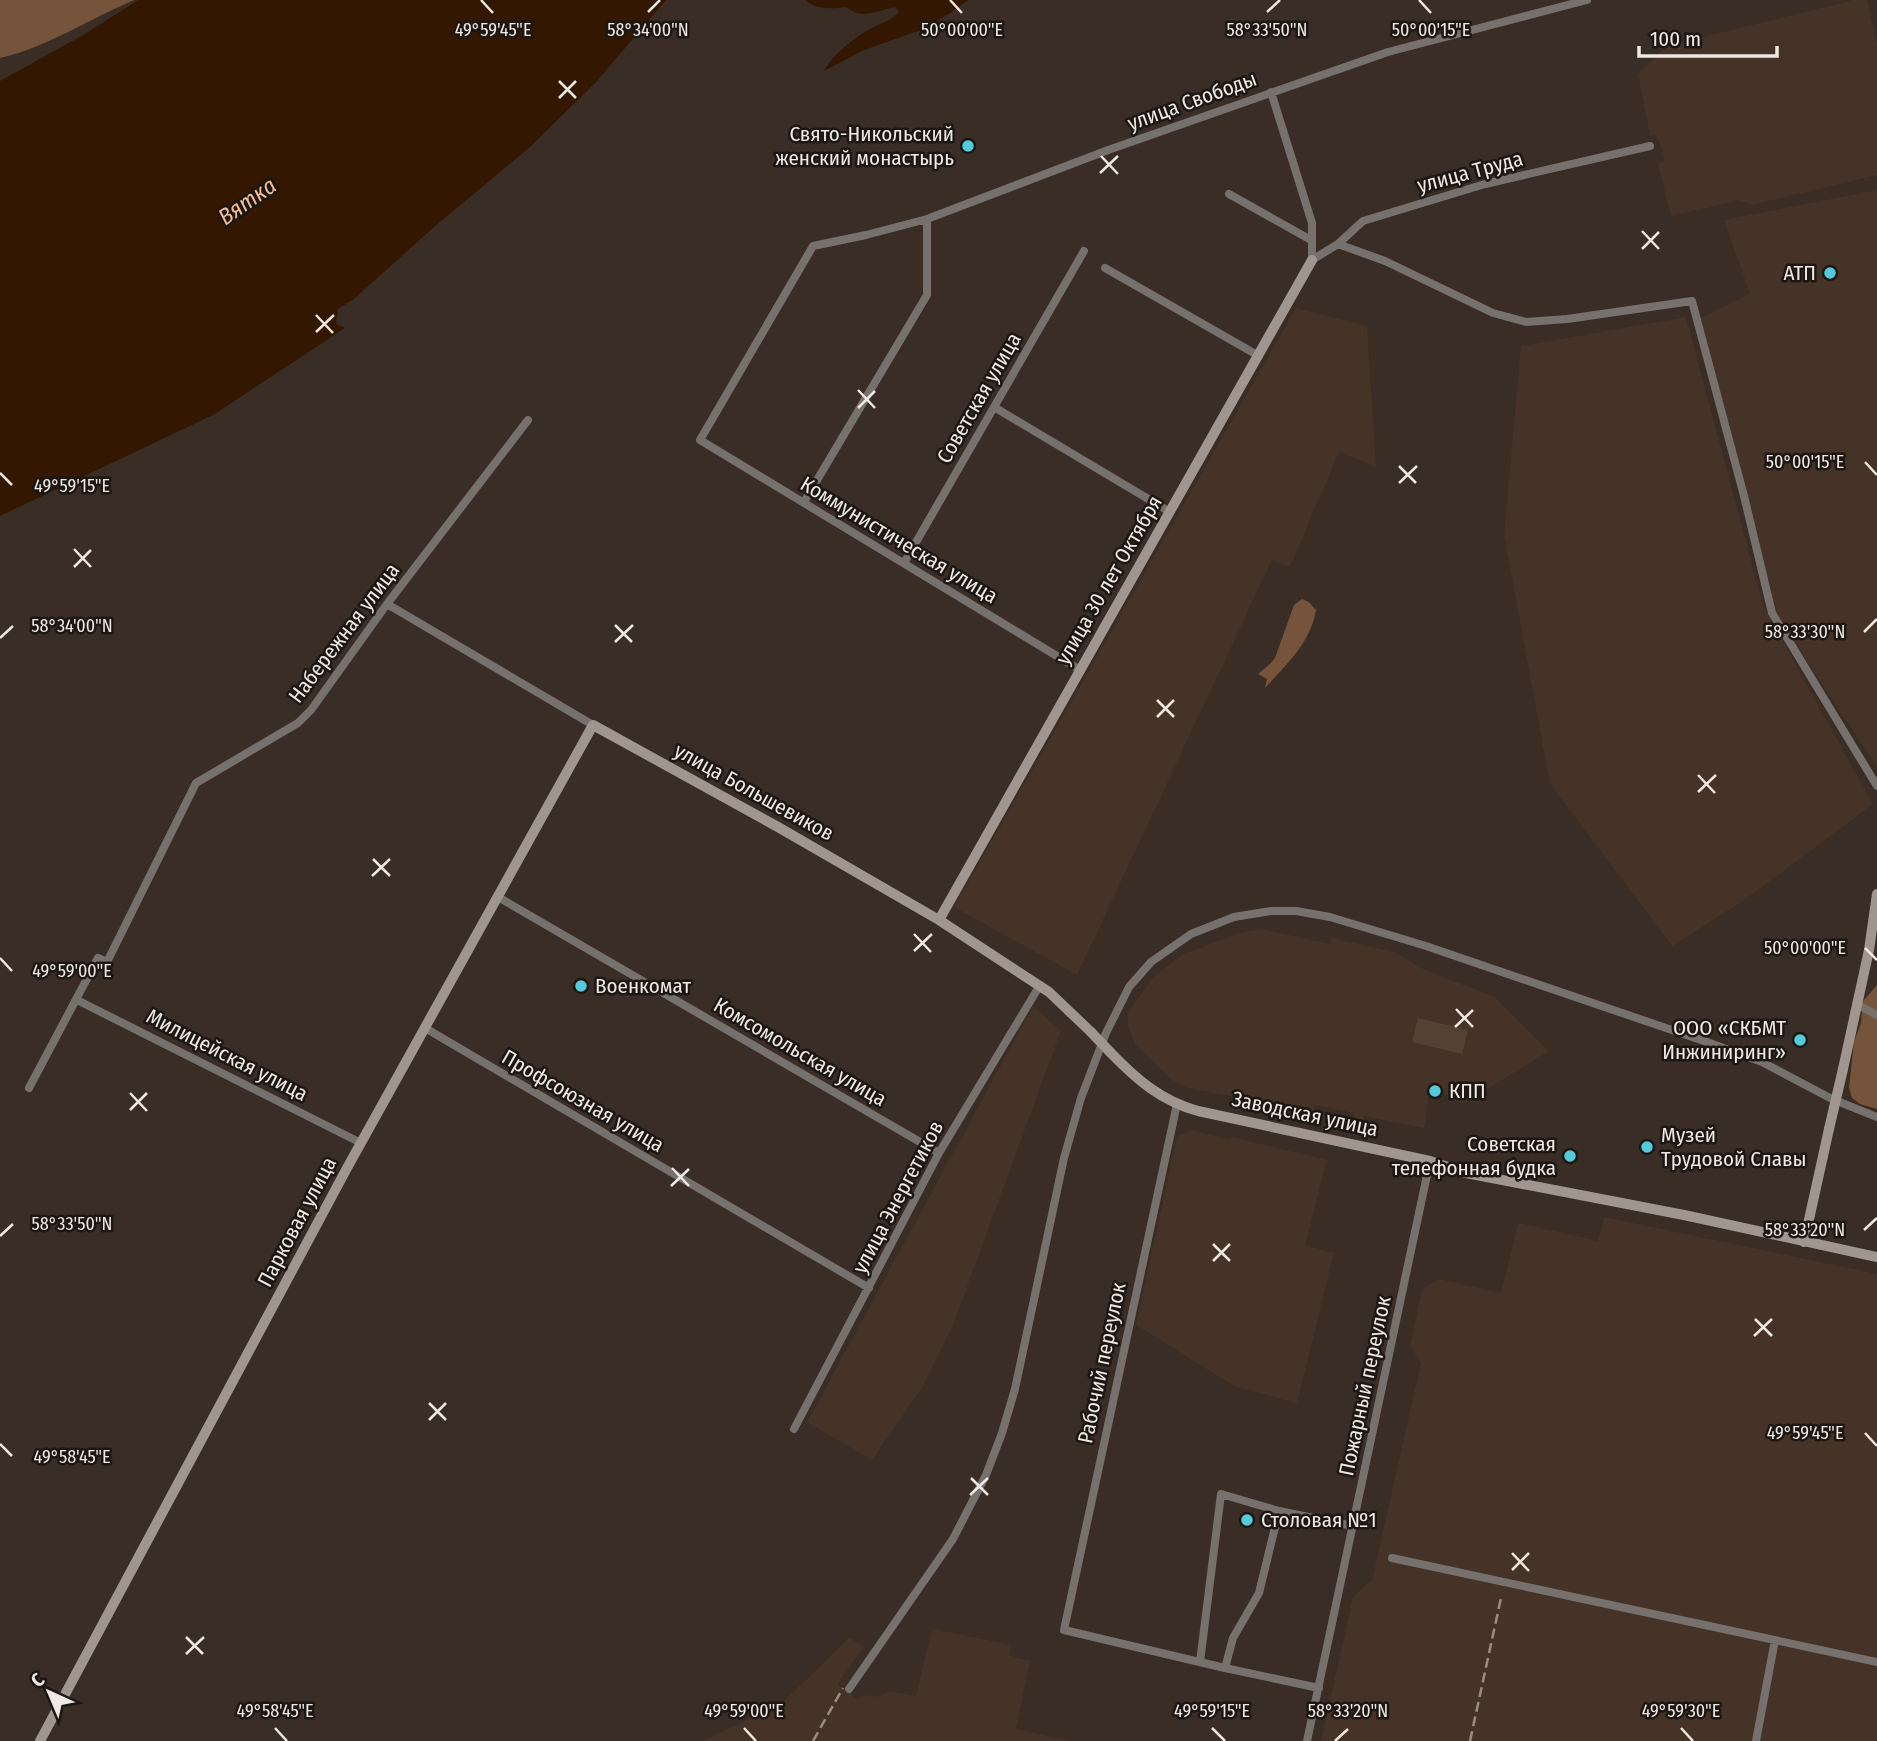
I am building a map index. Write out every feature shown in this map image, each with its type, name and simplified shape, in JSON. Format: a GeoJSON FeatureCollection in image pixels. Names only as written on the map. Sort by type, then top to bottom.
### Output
{"type":"FeatureCollection","features":[{"type":"Feature","properties":{"kind":"street","name":"улица Свободы"},"geometry":{"type":"LineString","coordinates":[[700,440],[813,246],[927,219],[1388,51],[1587,0]]}},
{"type":"Feature","properties":{"kind":"street"},"geometry":{"type":"LineString","coordinates":[[1271,92],[1312,223],[1312,260]]}},
{"type":"Feature","properties":{"kind":"street","name":"улица Труда"},"geometry":{"type":"LineString","coordinates":[[1312,260],[1338,244],[1363,222],[1485,184],[1650,146]]}},
{"type":"Feature","properties":{"kind":"street"},"geometry":{"type":"LineString","coordinates":[[1229,194],[1311,240]]}},
{"type":"Feature","properties":{"kind":"street"},"geometry":{"type":"LineString","coordinates":[[804,502],[927,295],[927,219]]}},
{"type":"Feature","properties":{"kind":"street"},"geometry":{"type":"LineString","coordinates":[[1338,244],[1385,261],[1493,313],[1526,322],[1567,319],[1692,301],[1772,613],[1877,786]]}},
{"type":"Feature","properties":{"kind":"street","name":"Советская улица"},"geometry":{"type":"LineString","coordinates":[[904,563],[1084,251]]}},
{"type":"Feature","properties":{"kind":"street","name":"улица 30 лет Октября"},"geometry":{"type":"LineString","coordinates":[[939,920],[1312,260]]}},
{"type":"Feature","properties":{"kind":"street"},"geometry":{"type":"LineString","coordinates":[[1105,268],[1259,356]]}},
{"type":"Feature","properties":{"kind":"street"},"geometry":{"type":"LineString","coordinates":[[994,407],[1170,512]]}},
{"type":"Feature","properties":{"kind":"street","name":"Набережная улица"},"geometry":{"type":"LineString","coordinates":[[29,1088],[98,958],[107,962],[196,783],[299,723],[321,699],[387,604],[528,420]]}},
{"type":"Feature","properties":{"kind":"street","name":"Коммунистическая улица"},"geometry":{"type":"LineString","coordinates":[[700,440],[1080,670]]}},
{"type":"Feature","properties":{"kind":"street","name":"улица Большевиков"},"geometry":{"type":"LineString","coordinates":[[387,604],[593,725],[782,829],[939,920],[1040,985],[1110,1052]]}},
{"type":"Feature","properties":{"kind":"street","name":"Парковая улица"},"geometry":{"type":"LineString","coordinates":[[40,1741],[361,1143],[593,725]]}},
{"type":"Feature","properties":{"kind":"street"},"geometry":{"type":"LineString","coordinates":[[1804,1242],[1858,1005],[1877,894]]}},
{"type":"Feature","properties":{"kind":"street","name":"Комсомольская улица"},"geometry":{"type":"LineString","coordinates":[[498,897],[939,1153]]}},
{"type":"Feature","properties":{"kind":"street"},"geometry":{"type":"LineString","coordinates":[[849,1689],[953,1539],[986,1475],[1015,1389],[1064,1158],[1081,1098],[1109,1026],[1129,987],[1151,962],[1191,934],[1234,917],[1271,911],[1296,911],[1331,917],[1426,946],[1762,1062],[1832,1099],[1877,1117]]}},
{"type":"Feature","properties":{"kind":"street","name":"улица Энергетиков"},"geometry":{"type":"LineString","coordinates":[[794,1429],[939,1153],[1040,985]]}},
{"type":"Feature","properties":{"kind":"street","name":"Милицейская улица"},"geometry":{"type":"LineString","coordinates":[[77,1000],[361,1143]]}},
{"type":"Feature","properties":{"kind":"street"},"geometry":{"type":"LineString","coordinates":[[1858,1005],[1877,1015]]}},
{"type":"Feature","properties":{"kind":"street","name":"Профсоюзная улица"},"geometry":{"type":"LineString","coordinates":[[425,1028],[869,1288]]}},
{"type":"Feature","properties":{"kind":"street","name":"Заводская улица"},"geometry":{"type":"LineString","coordinates":[[1110,1052],[1145,1085],[1177,1104],[1430,1161],[1466,1173],[1684,1215],[1877,1257]]}},
{"type":"Feature","properties":{"kind":"street","name":"Рабочий переулок"},"geometry":{"type":"LineString","coordinates":[[1177,1104],[1064,1630],[1200,1662]]}},
{"type":"Feature","properties":{"kind":"street","name":"Пожарный переулок"},"geometry":{"type":"LineString","coordinates":[[1307,1741],[1430,1161]]}},
{"type":"Feature","properties":{"kind":"street"},"geometry":{"type":"LineString","coordinates":[[1319,1688],[1200,1662],[1221,1494],[1279,1511],[1353,1526]]}},
{"type":"Feature","properties":{"kind":"street"},"geometry":{"type":"LineString","coordinates":[[1225,1668],[1233,1638],[1259,1593],[1279,1511]]}},
{"type":"Feature","properties":{"kind":"street"},"geometry":{"type":"LineString","coordinates":[[1392,1558],[1877,1662]]}},
{"type":"Feature","properties":{"kind":"street"},"geometry":{"type":"LineString","coordinates":[[1756,1741],[1775,1640]]}},
{"type":"Feature","properties":{"kind":"shaded area"},"geometry":{"type":"Polygon","coordinates":[[[0,0],[134,0],[52,40],[0,58],[0,0]]]}},
{"type":"Feature","properties":{"kind":"shaded area"},"geometry":{"type":"Polygon","coordinates":[[[1855,0],[1867,0],[1877,42],[1877,175],[1752,205],[1739,200],[1671,216],[1658,164],[1665,161],[1657,135],[1650,136],[1638,74],[1666,46],[1855,0]]]}},
{"type":"Feature","properties":{"kind":"shaded area"},"geometry":{"type":"Polygon","coordinates":[[[1877,190],[1877,767],[1775,613],[1701,318],[1750,294],[1724,220],[1877,190]]]}},
{"type":"Feature","properties":{"kind":"shaded area"},"geometry":{"type":"Polygon","coordinates":[[[1296,308],[1367,326],[1376,467],[1339,452],[1290,567],[1272,560],[1077,975],[954,907],[1296,308]]]}},
{"type":"Feature","properties":{"kind":"shaded area"},"geometry":{"type":"Polygon","coordinates":[[[1686,317],[1763,605],[1873,804],[1743,901],[1672,946],[1550,784],[1504,535],[1521,346],[1686,317]]]}},
{"type":"Feature","properties":{"kind":"shaded area"},"geometry":{"type":"Polygon","coordinates":[[[1302,599],[1316,610],[1309,632],[1289,662],[1265,688],[1267,679],[1258,674],[1275,658],[1294,605],[1302,599]]]}},
{"type":"Feature","properties":{"kind":"shaded area"},"geometry":{"type":"Polygon","coordinates":[[[1261,929],[1331,944],[1332,938],[1394,952],[1427,971],[1495,997],[1549,1051],[1464,1104],[1453,1101],[1454,1097],[1448,1095],[1442,1094],[1441,1097],[1429,1094],[1424,1128],[1364,1116],[1363,1120],[1354,1118],[1354,1113],[1315,1105],[1313,1111],[1240,1095],[1231,1096],[1187,1088],[1172,1080],[1135,1044],[1128,1026],[1128,1012],[1153,977],[1182,955],[1236,934],[1261,929]]]}},
{"type":"Feature","properties":{"kind":"shaded area"},"geometry":{"type":"Polygon","coordinates":[[[1877,985],[1877,1109],[1860,1104],[1852,1098],[1849,1088],[1854,1042],[1861,1023],[1863,1001],[1877,985]]]}},
{"type":"Feature","properties":{"kind":"shaded area"},"geometry":{"type":"Polygon","coordinates":[[[1033,1006],[1061,1031],[955,1320],[923,1386],[872,1460],[807,1422],[1033,1006]]]}},
{"type":"Feature","properties":{"kind":"shaded area"},"geometry":{"type":"Polygon","coordinates":[[[1418,1018],[1468,1030],[1462,1054],[1412,1042],[1418,1018]]]}},
{"type":"Feature","properties":{"kind":"shaded area"},"geometry":{"type":"Polygon","coordinates":[[[1192,1130],[1327,1160],[1305,1246],[1334,1253],[1297,1403],[1234,1386],[1136,1325],[1177,1137],[1192,1130]]]}},
{"type":"Feature","properties":{"kind":"shaded area"},"geometry":{"type":"Polygon","coordinates":[[[1604,1217],[1877,1274],[1877,1741],[1321,1741],[1353,1597],[1372,1580],[1421,1363],[1410,1346],[1422,1289],[1439,1279],[1501,1293],[1518,1223],[1598,1241],[1604,1217]]]}},
{"type":"Feature","properties":{"kind":"shaded area"},"geometry":{"type":"Polygon","coordinates":[[[934,1629],[1011,1645],[1009,1656],[1030,1661],[1016,1729],[1070,1741],[703,1741],[782,1703],[849,1638],[864,1646],[838,1684],[856,1698],[871,1695],[878,1697],[890,1691],[916,1696],[931,1632],[934,1629]]]}},
{"type":"Feature","properties":{"kind":"water","name":"Вятка"},"geometry":{"type":"Polygon","coordinates":[[[138,0],[666,0],[596,82],[530,147],[434,227],[355,298],[338,309],[336,324],[345,328],[213,415],[0,516],[0,81],[85,34],[138,0]]]}},
{"type":"Feature","properties":{"kind":"water"},"geometry":{"type":"Polygon","coordinates":[[[805,0],[968,0],[918,31],[864,50],[824,71],[832,59],[851,42],[899,12],[895,7],[864,14],[846,7],[819,7],[805,0]]]}},
{"type":"Feature","properties":{"kind":"railway"},"geometry":{"type":"LineString","coordinates":[[1470,1741],[1501,1598]]}},
{"type":"Feature","properties":{"kind":"railway"},"geometry":{"type":"LineString","coordinates":[[813,1741],[843,1688]]}},
{"type":"Feature","properties":{"kind":"place","name":"Свято-Никольский женский монастырь"},"geometry":{"type":"Point","coordinates":[968,146]}},
{"type":"Feature","properties":{"kind":"place","name":"АТП"},"geometry":{"type":"Point","coordinates":[1830,273]}},
{"type":"Feature","properties":{"kind":"place","name":"Военкомат"},"geometry":{"type":"Point","coordinates":[581,986]}},
{"type":"Feature","properties":{"kind":"place","name":"ООО «СКБМТ Инжиниринг»"},"geometry":{"type":"Point","coordinates":[1800,1040]}},
{"type":"Feature","properties":{"kind":"place","name":"КПП"},"geometry":{"type":"Point","coordinates":[1435,1091]}},
{"type":"Feature","properties":{"kind":"place","name":"Музей Трудовой Славы"},"geometry":{"type":"Point","coordinates":[1647,1147]}},
{"type":"Feature","properties":{"kind":"place","name":"Советская телефонная будка"},"geometry":{"type":"Point","coordinates":[1570,1156]}},
{"type":"Feature","properties":{"kind":"place","name":"Столовая №1"},"geometry":{"type":"Point","coordinates":[1247,1520]}}]}
